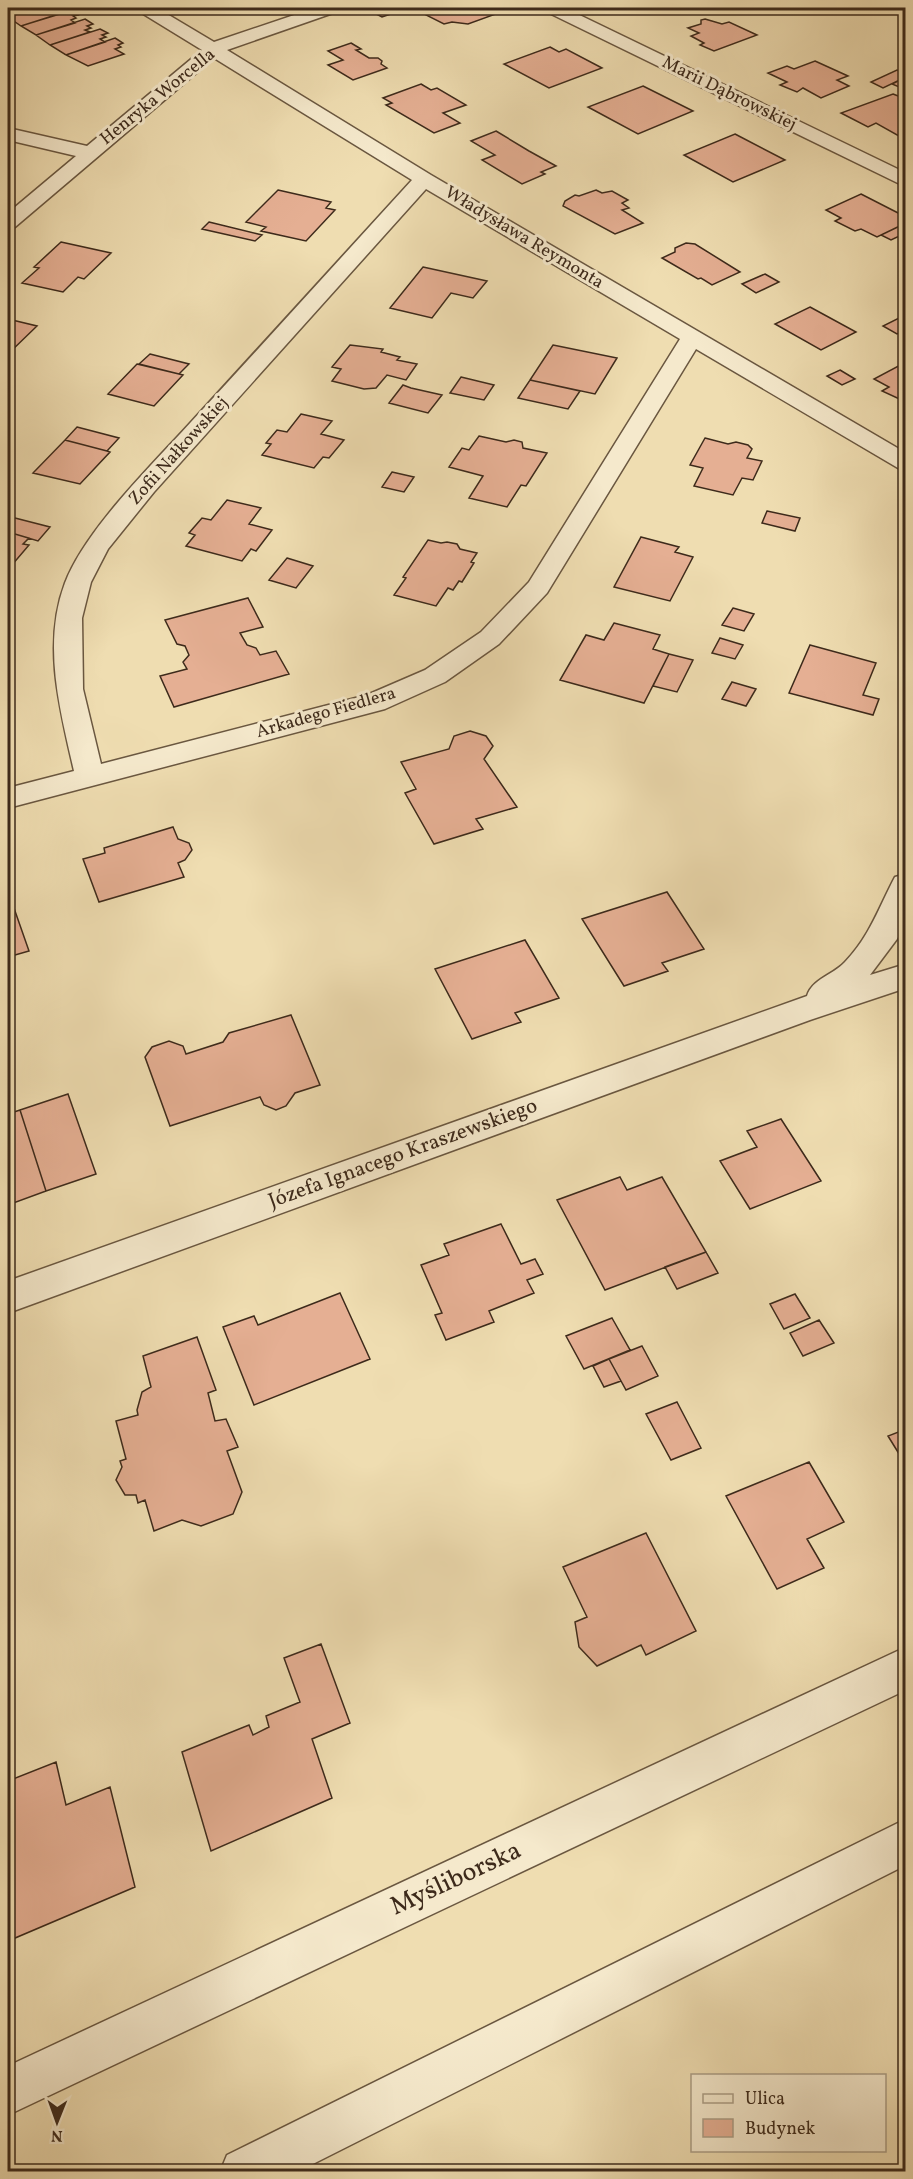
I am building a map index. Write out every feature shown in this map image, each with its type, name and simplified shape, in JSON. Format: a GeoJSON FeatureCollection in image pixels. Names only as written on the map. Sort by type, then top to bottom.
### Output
{"type":"FeatureCollection","features":[{"type":"Feature","properties":{"kind":"street","name":"Władysława Reymonta"},"geometry":{"type":"LineString","coordinates":[[146,8],[215,48],[424,179],[906,463]]}},
{"type":"Feature","properties":{"kind":"street","name":"Henryka Worcella"},"geometry":{"type":"LineString","coordinates":[[8,223],[215,48],[330,8]]}},
{"type":"Feature","properties":{"kind":"street","name":"Marii Dąbrowskiej"},"geometry":{"type":"LineString","coordinates":[[553,8],[906,181]]}},
{"type":"Feature","properties":{"kind":"street"},"geometry":{"type":"LineString","coordinates":[[8,134],[90,153]]}},
{"type":"Feature","properties":{"kind":"street","name":"Zofii Nałkowskiej"},"geometry":{"type":"LineString","coordinates":[[90,777],[69,689],[69,618],[78,582],[97,546],[145,487],[424,179]]}},
{"type":"Feature","properties":{"kind":"street","name":"Arkadego Fiedlera"},"geometry":{"type":"LineString","coordinates":[[8,798],[375,702],[435,676],[490,638],[538,587],[692,338]]}},
{"type":"Feature","properties":{"kind":"street","name":"Józefa Ignacego Kraszewskiego"},"geometry":{"type":"LineString","coordinates":[[799,1011],[855,972],[886,931],[906,885]]}},
{"type":"Feature","properties":{"kind":"street","name":"Józefa Ignacego Kraszewskiego"},"geometry":{"type":"LineString","coordinates":[[8,1297],[799,1011],[906,976]]}},
{"type":"Feature","properties":{"kind":"street","name":"Myśliborska"},"geometry":{"type":"LineString","coordinates":[[8,2091],[906,1668]]}},
{"type":"Feature","properties":{"kind":"street"},"geometry":{"type":"LineString","coordinates":[[244,2172],[906,1841]]}},
{"type":"Feature","properties":{"kind":"building"},"geometry":{"type":"Polygon","coordinates":[[[8,8],[36,8],[8,17],[8,8]]]}},
{"type":"Feature","properties":{"kind":"building"},"geometry":{"type":"Polygon","coordinates":[[[36,8],[61,9],[56,11],[60,14],[21,26],[8,17],[36,8]]]}},
{"type":"Feature","properties":{"kind":"building"},"geometry":{"type":"Polygon","coordinates":[[[384,8],[409,8],[382,17],[372,12],[384,8]]]}},
{"type":"Feature","properties":{"kind":"building"},"geometry":{"type":"Polygon","coordinates":[[[437,8],[478,8],[493,15],[468,24],[452,22],[444,24],[424,14],[439,9],[437,8]]]}},
{"type":"Feature","properties":{"kind":"building"},"geometry":{"type":"Polygon","coordinates":[[[71,10],[78,15],[73,16],[76,18],[71,20],[75,23],[36,35],[21,26],[71,10]]]}},
{"type":"Feature","properties":{"kind":"building"},"geometry":{"type":"Polygon","coordinates":[[[85,19],[93,24],[87,26],[91,28],[85,30],[90,32],[50,45],[36,35],[85,19]]]}},
{"type":"Feature","properties":{"kind":"building"},"geometry":{"type":"Polygon","coordinates":[[[701,20],[722,24],[729,22],[757,35],[714,51],[700,45],[704,43],[691,36],[699,33],[688,28],[701,24],[701,20]]]}},
{"type":"Feature","properties":{"kind":"building"},"geometry":{"type":"Polygon","coordinates":[[[100,29],[108,33],[102,35],[106,37],[100,39],[105,42],[66,55],[50,45],[100,29]]]}},
{"type":"Feature","properties":{"kind":"building"},"geometry":{"type":"Polygon","coordinates":[[[115,38],[123,43],[118,45],[121,47],[115,49],[124,54],[88,66],[66,55],[115,38]]]}},
{"type":"Feature","properties":{"kind":"building"},"geometry":{"type":"Polygon","coordinates":[[[351,43],[361,49],[356,50],[369,58],[378,58],[387,68],[353,80],[328,65],[343,60],[328,51],[351,43]]]}},
{"type":"Feature","properties":{"kind":"building"},"geometry":{"type":"Polygon","coordinates":[[[550,47],[559,52],[566,49],[602,68],[549,88],[504,64],[550,47]]]}},
{"type":"Feature","properties":{"kind":"building"},"geometry":{"type":"Polygon","coordinates":[[[815,61],[848,76],[837,80],[849,86],[821,98],[803,88],[797,92],[780,85],[787,82],[768,73],[787,66],[794,69],[815,61]]]}},
{"type":"Feature","properties":{"kind":"building"},"geometry":{"type":"Polygon","coordinates":[[[897,70],[906,74],[906,77],[883,88],[871,82],[897,70]]]}},
{"type":"Feature","properties":{"kind":"building"},"geometry":{"type":"Polygon","coordinates":[[[906,77],[904,89],[892,84],[906,77]]]}},
{"type":"Feature","properties":{"kind":"building"},"geometry":{"type":"Polygon","coordinates":[[[421,84],[431,90],[437,88],[466,105],[443,113],[460,123],[434,133],[386,105],[392,103],[383,98],[421,84]]]}},
{"type":"Feature","properties":{"kind":"building"},"geometry":{"type":"Polygon","coordinates":[[[643,86],[693,111],[638,134],[588,107],[643,86]]]}},
{"type":"Feature","properties":{"kind":"building"},"geometry":{"type":"Polygon","coordinates":[[[893,94],[906,99],[906,140],[876,123],[868,127],[841,113],[893,94]]]}},
{"type":"Feature","properties":{"kind":"building"},"geometry":{"type":"Polygon","coordinates":[[[496,131],[556,166],[541,172],[545,174],[522,184],[482,160],[495,155],[471,141],[496,131]]]}},
{"type":"Feature","properties":{"kind":"building"},"geometry":{"type":"Polygon","coordinates":[[[735,134],[785,160],[733,182],[684,155],[735,134]]]}},
{"type":"Feature","properties":{"kind":"building"},"geometry":{"type":"Polygon","coordinates":[[[278,190],[331,202],[326,208],[335,210],[306,241],[261,231],[266,227],[246,222],[278,190]]]}},
{"type":"Feature","properties":{"kind":"building"},"geometry":{"type":"Polygon","coordinates":[[[596,190],[602,193],[612,191],[628,200],[622,203],[629,208],[622,210],[643,223],[615,234],[563,206],[565,201],[575,195],[579,196],[596,190]]]}},
{"type":"Feature","properties":{"kind":"building"},"geometry":{"type":"Polygon","coordinates":[[[861,194],[906,217],[906,223],[877,237],[861,229],[855,231],[835,221],[841,218],[826,210],[861,194]]]}},
{"type":"Feature","properties":{"kind":"building"},"geometry":{"type":"Polygon","coordinates":[[[209,222],[262,235],[255,241],[202,229],[209,222]]]}},
{"type":"Feature","properties":{"kind":"building"},"geometry":{"type":"Polygon","coordinates":[[[906,223],[906,233],[891,240],[881,235],[906,223]]]}},
{"type":"Feature","properties":{"kind":"building"},"geometry":{"type":"Polygon","coordinates":[[[61,242],[111,253],[84,279],[78,277],[63,292],[22,283],[39,268],[34,267],[61,242]]]}},
{"type":"Feature","properties":{"kind":"building"},"geometry":{"type":"Polygon","coordinates":[[[686,243],[695,244],[740,272],[712,285],[662,258],[675,252],[675,248],[686,243]]]}},
{"type":"Feature","properties":{"kind":"building"},"geometry":{"type":"Polygon","coordinates":[[[423,267],[487,281],[473,298],[451,293],[432,318],[390,308],[423,267]]]}},
{"type":"Feature","properties":{"kind":"building"},"geometry":{"type":"Polygon","coordinates":[[[765,274],[779,282],[756,293],[742,284],[765,274]]]}},
{"type":"Feature","properties":{"kind":"building"},"geometry":{"type":"Polygon","coordinates":[[[810,307],[856,332],[821,350],[775,324],[810,307]]]}},
{"type":"Feature","properties":{"kind":"building"},"geometry":{"type":"Polygon","coordinates":[[[903,316],[906,317],[906,330],[897,334],[883,326],[903,316]]]}},
{"type":"Feature","properties":{"kind":"building"},"geometry":{"type":"Polygon","coordinates":[[[8,319],[37,326],[8,354],[8,319]]]}},
{"type":"Feature","properties":{"kind":"building"},"geometry":{"type":"Polygon","coordinates":[[[350,345],[383,349],[381,352],[400,357],[397,360],[417,364],[406,380],[387,375],[376,388],[364,389],[332,381],[341,369],[332,367],[350,345]]]}},
{"type":"Feature","properties":{"kind":"building"},"geometry":{"type":"Polygon","coordinates":[[[553,345],[617,358],[595,394],[530,380],[553,345]]]}},
{"type":"Feature","properties":{"kind":"building"},"geometry":{"type":"Polygon","coordinates":[[[150,354],[189,364],[179,374],[139,364],[150,354]]]}},
{"type":"Feature","properties":{"kind":"building"},"geometry":{"type":"Polygon","coordinates":[[[137,364],[183,375],[154,406],[108,394],[137,364]]]}},
{"type":"Feature","properties":{"kind":"building"},"geometry":{"type":"Polygon","coordinates":[[[906,364],[906,402],[882,391],[889,387],[874,379],[906,364]]]}},
{"type":"Feature","properties":{"kind":"building"},"geometry":{"type":"Polygon","coordinates":[[[840,370],[855,379],[842,385],[827,376],[840,370]]]}},
{"type":"Feature","properties":{"kind":"building"},"geometry":{"type":"Polygon","coordinates":[[[461,377],[494,385],[484,400],[450,393],[461,377]]]}},
{"type":"Feature","properties":{"kind":"building"},"geometry":{"type":"Polygon","coordinates":[[[530,380],[580,391],[568,409],[518,398],[530,380]]]}},
{"type":"Feature","properties":{"kind":"building"},"geometry":{"type":"Polygon","coordinates":[[[403,385],[442,395],[428,413],[389,403],[403,385]]]}},
{"type":"Feature","properties":{"kind":"building"},"geometry":{"type":"Polygon","coordinates":[[[301,414],[332,421],[321,434],[344,440],[329,458],[323,457],[314,468],[262,455],[271,444],[266,443],[277,430],[287,432],[301,414]]]}},
{"type":"Feature","properties":{"kind":"building"},"geometry":{"type":"Polygon","coordinates":[[[77,427],[119,438],[107,451],[65,440],[77,427]]]}},
{"type":"Feature","properties":{"kind":"building"},"geometry":{"type":"Polygon","coordinates":[[[479,436],[506,442],[514,440],[522,442],[523,448],[547,453],[526,486],[521,485],[507,507],[469,498],[483,476],[449,467],[462,448],[469,450],[479,436]]]}},
{"type":"Feature","properties":{"kind":"building"},"geometry":{"type":"Polygon","coordinates":[[[705,438],[728,444],[736,442],[748,445],[752,449],[747,458],[762,461],[753,480],[742,478],[733,495],[694,486],[703,468],[690,465],[705,438]]]}},
{"type":"Feature","properties":{"kind":"building"},"geometry":{"type":"Polygon","coordinates":[[[65,440],[110,452],[80,484],[33,473],[65,440]]]}},
{"type":"Feature","properties":{"kind":"building"},"geometry":{"type":"Polygon","coordinates":[[[392,472],[414,477],[404,492],[382,487],[392,472]]]}},
{"type":"Feature","properties":{"kind":"building"},"geometry":{"type":"Polygon","coordinates":[[[227,500],[261,508],[249,524],[272,530],[256,551],[251,549],[242,561],[186,546],[195,535],[189,533],[202,518],[211,520],[227,500]]]}},
{"type":"Feature","properties":{"kind":"building"},"geometry":{"type":"Polygon","coordinates":[[[767,511],[800,518],[795,531],[762,523],[767,511]]]}},
{"type":"Feature","properties":{"kind":"building"},"geometry":{"type":"Polygon","coordinates":[[[15,518],[50,527],[38,541],[8,532],[8,526],[15,518]]]}},
{"type":"Feature","properties":{"kind":"building"},"geometry":{"type":"Polygon","coordinates":[[[8,532],[29,538],[23,544],[29,545],[12,565],[8,564],[8,532]]]}},
{"type":"Feature","properties":{"kind":"building"},"geometry":{"type":"Polygon","coordinates":[[[641,537],[679,547],[675,552],[693,557],[670,601],[614,587],[641,537]]]}},
{"type":"Feature","properties":{"kind":"building"},"geometry":{"type":"Polygon","coordinates":[[[428,540],[457,544],[460,549],[477,553],[471,562],[474,563],[462,582],[459,581],[453,590],[448,588],[436,606],[394,595],[406,578],[403,577],[428,540]]]}},
{"type":"Feature","properties":{"kind":"building"},"geometry":{"type":"Polygon","coordinates":[[[287,558],[313,566],[296,588],[269,580],[287,558]]]}},
{"type":"Feature","properties":{"kind":"building"},"geometry":{"type":"Polygon","coordinates":[[[248,598],[263,627],[240,633],[247,645],[256,648],[260,655],[276,651],[289,674],[174,707],[160,676],[187,669],[183,662],[189,655],[185,646],[177,644],[165,620],[248,598]]]}},
{"type":"Feature","properties":{"kind":"building"},"geometry":{"type":"Polygon","coordinates":[[[733,608],[754,614],[744,631],[722,625],[733,608]]]}},
{"type":"Feature","properties":{"kind":"building"},"geometry":{"type":"Polygon","coordinates":[[[614,623],[660,635],[653,649],[669,654],[644,703],[560,680],[586,635],[604,640],[614,623]]]}},
{"type":"Feature","properties":{"kind":"building"},"geometry":{"type":"Polygon","coordinates":[[[720,638],[743,645],[735,659],[712,653],[720,638]]]}},
{"type":"Feature","properties":{"kind":"building"},"geometry":{"type":"Polygon","coordinates":[[[810,645],[876,663],[863,695],[879,699],[873,715],[789,693],[810,645]]]}},
{"type":"Feature","properties":{"kind":"building"},"geometry":{"type":"Polygon","coordinates":[[[669,654],[693,660],[677,692],[653,686],[669,654]]]}},
{"type":"Feature","properties":{"kind":"building"},"geometry":{"type":"Polygon","coordinates":[[[732,682],[756,689],[746,706],[722,699],[732,682]]]}},
{"type":"Feature","properties":{"kind":"building"},"geometry":{"type":"Polygon","coordinates":[[[470,731],[486,736],[493,746],[484,759],[517,807],[476,819],[483,829],[434,844],[405,793],[416,789],[401,762],[449,749],[454,736],[470,731]]]}},
{"type":"Feature","properties":{"kind":"building"},"geometry":{"type":"Polygon","coordinates":[[[173,827],[178,839],[189,843],[192,850],[185,860],[178,863],[184,877],[99,902],[83,859],[105,853],[104,848],[173,827]]]}},
{"type":"Feature","properties":{"kind":"building"},"geometry":{"type":"Polygon","coordinates":[[[8,891],[29,951],[8,957],[8,891]]]}},
{"type":"Feature","properties":{"kind":"building"},"geometry":{"type":"Polygon","coordinates":[[[667,892],[704,949],[662,963],[668,971],[624,986],[582,919],[667,892]]]}},
{"type":"Feature","properties":{"kind":"building"},"geometry":{"type":"Polygon","coordinates":[[[525,940],[559,998],[515,1013],[521,1022],[472,1039],[435,969],[525,940]]]}},
{"type":"Feature","properties":{"kind":"building"},"geometry":{"type":"Polygon","coordinates":[[[291,1015],[320,1085],[295,1093],[286,1106],[276,1110],[264,1105],[260,1097],[170,1126],[145,1057],[152,1047],[169,1041],[183,1046],[186,1054],[223,1042],[229,1033],[291,1015]]]}},
{"type":"Feature","properties":{"kind":"building"},"geometry":{"type":"Polygon","coordinates":[[[68,1094],[96,1174],[46,1191],[20,1110],[68,1094]]]}},
{"type":"Feature","properties":{"kind":"building"},"geometry":{"type":"Polygon","coordinates":[[[20,1110],[46,1191],[8,1205],[8,1114],[20,1110]]]}},
{"type":"Feature","properties":{"kind":"building"},"geometry":{"type":"Polygon","coordinates":[[[781,1119],[821,1181],[750,1209],[720,1161],[757,1147],[747,1131],[781,1119]]]}},
{"type":"Feature","properties":{"kind":"building"},"geometry":{"type":"Polygon","coordinates":[[[620,1177],[627,1190],[662,1177],[706,1252],[605,1290],[557,1200],[620,1177]]]}},
{"type":"Feature","properties":{"kind":"building"},"geometry":{"type":"Polygon","coordinates":[[[501,1224],[521,1264],[535,1259],[543,1274],[527,1280],[534,1293],[489,1311],[494,1322],[446,1340],[435,1315],[442,1313],[421,1265],[449,1255],[444,1244],[501,1224]]]}},
{"type":"Feature","properties":{"kind":"building"},"geometry":{"type":"Polygon","coordinates":[[[706,1252],[718,1273],[677,1289],[665,1267],[706,1252]]]}},
{"type":"Feature","properties":{"kind":"building"},"geometry":{"type":"Polygon","coordinates":[[[340,1293],[370,1359],[254,1405],[223,1327],[254,1316],[258,1325],[340,1293]]]}},
{"type":"Feature","properties":{"kind":"building"},"geometry":{"type":"Polygon","coordinates":[[[795,1294],[810,1318],[784,1329],[770,1304],[795,1294]]]}},
{"type":"Feature","properties":{"kind":"building"},"geometry":{"type":"Polygon","coordinates":[[[612,1318],[630,1350],[584,1369],[566,1336],[612,1318]]]}},
{"type":"Feature","properties":{"kind":"building"},"geometry":{"type":"Polygon","coordinates":[[[819,1320],[834,1343],[803,1356],[790,1333],[819,1320]]]}},
{"type":"Feature","properties":{"kind":"building"},"geometry":{"type":"Polygon","coordinates":[[[197,1337],[216,1390],[208,1393],[215,1421],[226,1419],[238,1447],[227,1451],[242,1492],[233,1514],[201,1526],[182,1520],[154,1531],[145,1500],[138,1503],[136,1495],[125,1495],[116,1480],[122,1467],[120,1461],[126,1459],[116,1421],[138,1415],[137,1410],[142,1392],[151,1387],[143,1356],[197,1337]]]}},
{"type":"Feature","properties":{"kind":"building"},"geometry":{"type":"Polygon","coordinates":[[[642,1346],[658,1376],[626,1390],[609,1359],[642,1346]]]}},
{"type":"Feature","properties":{"kind":"building"},"geometry":{"type":"Polygon","coordinates":[[[609,1359],[621,1381],[604,1387],[593,1366],[609,1359]]]}},
{"type":"Feature","properties":{"kind":"building"},"geometry":{"type":"Polygon","coordinates":[[[677,1402],[701,1448],[671,1460],[646,1414],[677,1402]]]}},
{"type":"Feature","properties":{"kind":"building"},"geometry":{"type":"Polygon","coordinates":[[[906,1429],[906,1465],[888,1436],[906,1429]]]}},
{"type":"Feature","properties":{"kind":"building"},"geometry":{"type":"Polygon","coordinates":[[[809,1462],[844,1522],[807,1539],[824,1568],[777,1589],[726,1496],[809,1462]]]}},
{"type":"Feature","properties":{"kind":"building"},"geometry":{"type":"Polygon","coordinates":[[[646,1533],[696,1631],[646,1655],[641,1645],[597,1666],[579,1647],[575,1622],[587,1617],[563,1567],[646,1533]]]}},
{"type":"Feature","properties":{"kind":"building"},"geometry":{"type":"Polygon","coordinates":[[[321,1644],[350,1723],[312,1739],[332,1798],[211,1851],[182,1752],[249,1725],[253,1735],[269,1727],[266,1716],[300,1702],[284,1658],[321,1644]]]}},
{"type":"Feature","properties":{"kind":"building"},"geometry":{"type":"Polygon","coordinates":[[[56,1762],[66,1805],[110,1787],[135,1887],[8,1941],[8,1781],[56,1762]]]}}]}
